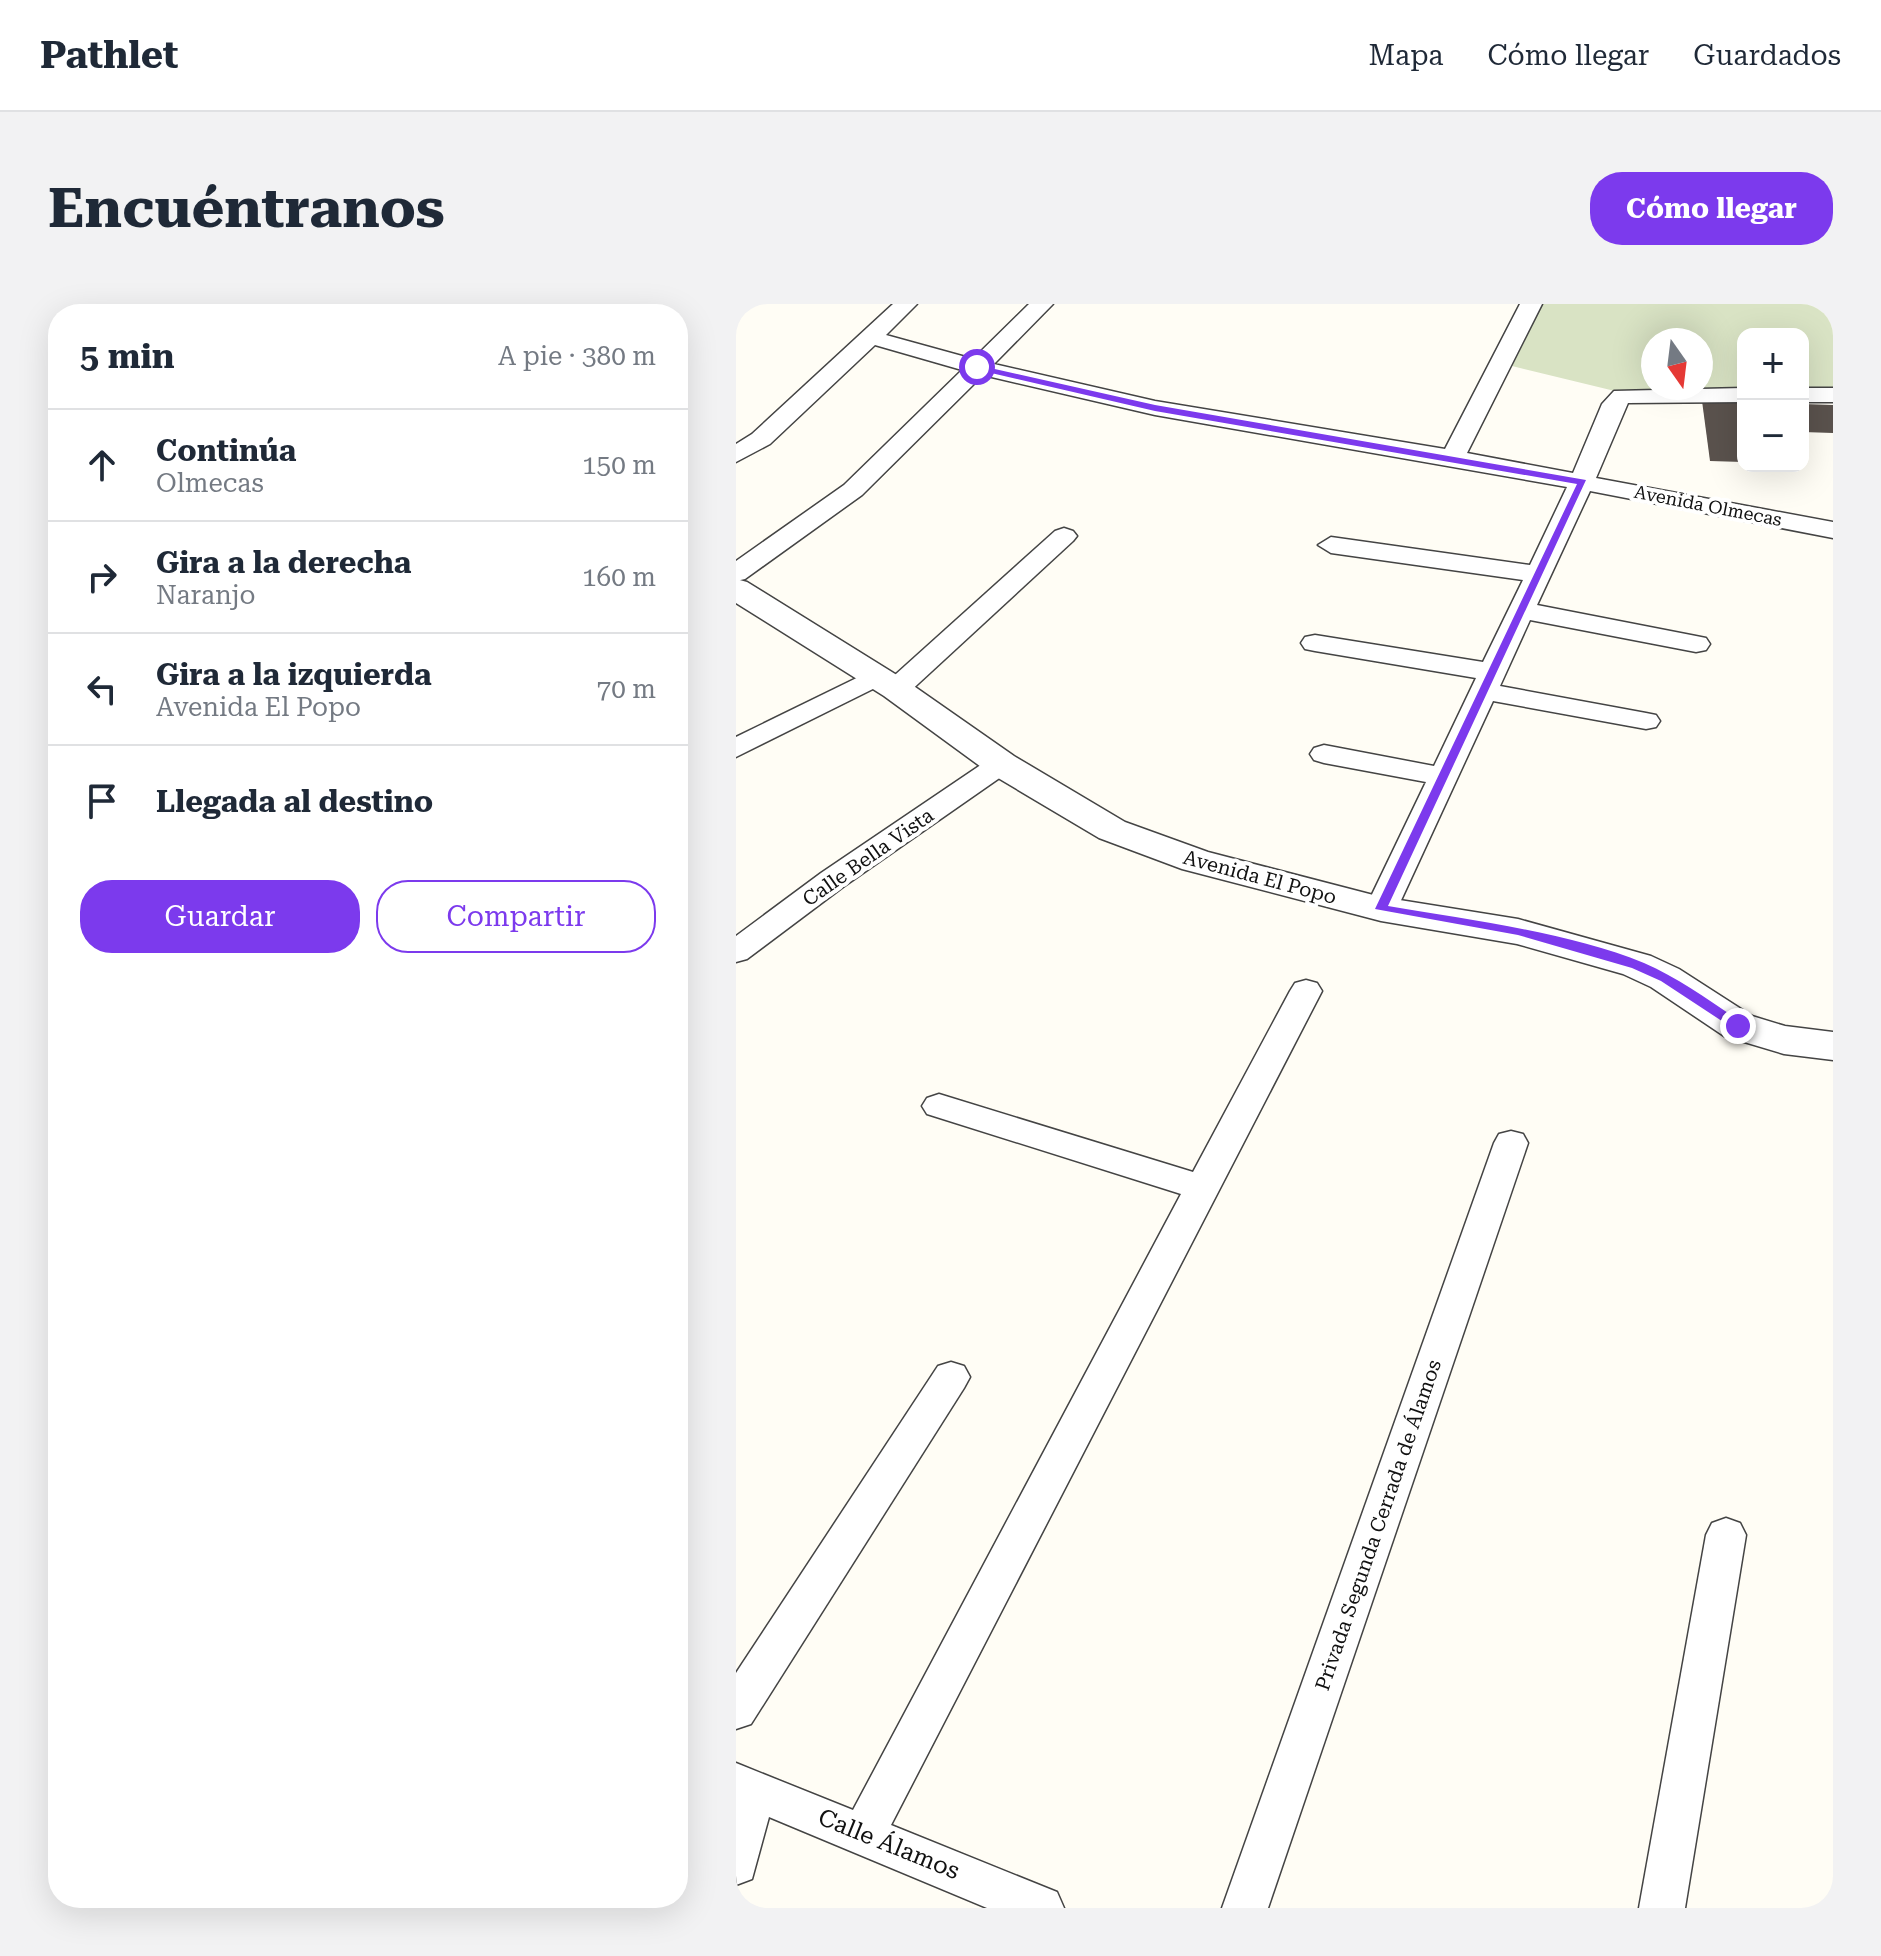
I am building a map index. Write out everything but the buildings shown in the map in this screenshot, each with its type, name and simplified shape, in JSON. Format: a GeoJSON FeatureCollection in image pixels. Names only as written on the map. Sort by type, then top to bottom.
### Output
{"type":"FeatureCollection","features":[{"type":"Feature","properties":{"kind":"street"},"geometry":{"type":"LineString","coordinates":[[736,455],[761,439],[906,304]]}},
{"type":"Feature","properties":{"kind":"street"},"geometry":{"type":"LineString","coordinates":[[736,573],[853,490],[1042,304]]}},
{"type":"Feature","properties":{"kind":"street"},"geometry":{"type":"LineString","coordinates":[[1453,458],[1531,304]]}},
{"type":"Feature","properties":{"kind":"street","name":"Avenida Olmecas"},"geometry":{"type":"LineString","coordinates":[[870,337],[977,367],[1155,408],[1453,458],[1833,530]]}},
{"type":"Feature","properties":{"kind":"street"},"geometry":{"type":"LineString","coordinates":[[1381,909],[1582,482],[1614,404],[1622,396],[1737,395]]}},
{"type":"Feature","properties":{"kind":"street"},"geometry":{"type":"LineString","coordinates":[[1809,395],[1833,395]]}},
{"type":"Feature","properties":{"kind":"street"},"geometry":{"type":"LineString","coordinates":[[736,748],[886,683],[1064,536]]}},
{"type":"Feature","properties":{"kind":"street"},"geometry":{"type":"LineString","coordinates":[[1331,545],[1539,574]]}},
{"type":"Feature","properties":{"kind":"street","name":"Avenida El Popo"},"geometry":{"type":"LineString","coordinates":[[736,589],[886,683],[1001,764],[1112,830],[1195,861],[1381,909],[1518,932],[1637,965],[1665,978],[1738,1026],[1784,1040],[1833,1046]]}},
{"type":"Feature","properties":{"kind":"street"},"geometry":{"type":"LineString","coordinates":[[1521,610],[1696,644]]}},
{"type":"Feature","properties":{"kind":"street"},"geometry":{"type":"LineString","coordinates":[[1315,643],[1646,721]]}},
{"type":"Feature","properties":{"kind":"street"},"geometry":{"type":"LineString","coordinates":[[1324,754],[1443,776]]}},
{"type":"Feature","properties":{"kind":"street","name":"Calle Bella Vista"},"geometry":{"type":"LineString","coordinates":[[736,952],[832,880],[1001,764]]}},
{"type":"Feature","properties":{"kind":"street"},"geometry":{"type":"LineString","coordinates":[[864,1833],[1306,991]]}},
{"type":"Feature","properties":{"kind":"street"},"geometry":{"type":"LineString","coordinates":[[939,1106],[1203,1188]]}},
{"type":"Feature","properties":{"kind":"street","name":"Privada Segunda Cerrada de Álamos"},"geometry":{"type":"LineString","coordinates":[[1245,1908],[1511,1143]]}},
{"type":"Feature","properties":{"kind":"street"},"geometry":{"type":"LineString","coordinates":[[736,1710],[951,1377]]}},
{"type":"Feature","properties":{"kind":"street"},"geometry":{"type":"LineString","coordinates":[[1662,1908],[1726,1535]]}},
{"type":"Feature","properties":{"kind":"street"},"geometry":{"type":"LineString","coordinates":[[736,1864],[745,1786]]}},
{"type":"Feature","properties":{"kind":"street","name":"Calle Álamos"},"geometry":{"type":"LineString","coordinates":[[745,1786],[1041,1908]]}},
{"type":"Feature","properties":{"kind":"green space"},"geometry":{"type":"Polygon","coordinates":[[[1539,304],[1833,304],[1833,391],[1809,391],[1809,328],[1737,328],[1737,392],[1713,392],[1713,328],[1641,328],[1641,393],[1623,393],[1512,366],[1539,304]]]}},
{"type":"Feature","properties":{"kind":"route"},"geometry":{"type":"LineString","coordinates":[[977,367],[1155,408],[1582,482],[1381,909],[1518,932],[1637,965],[1665,978],[1738,1026]]}}]}
